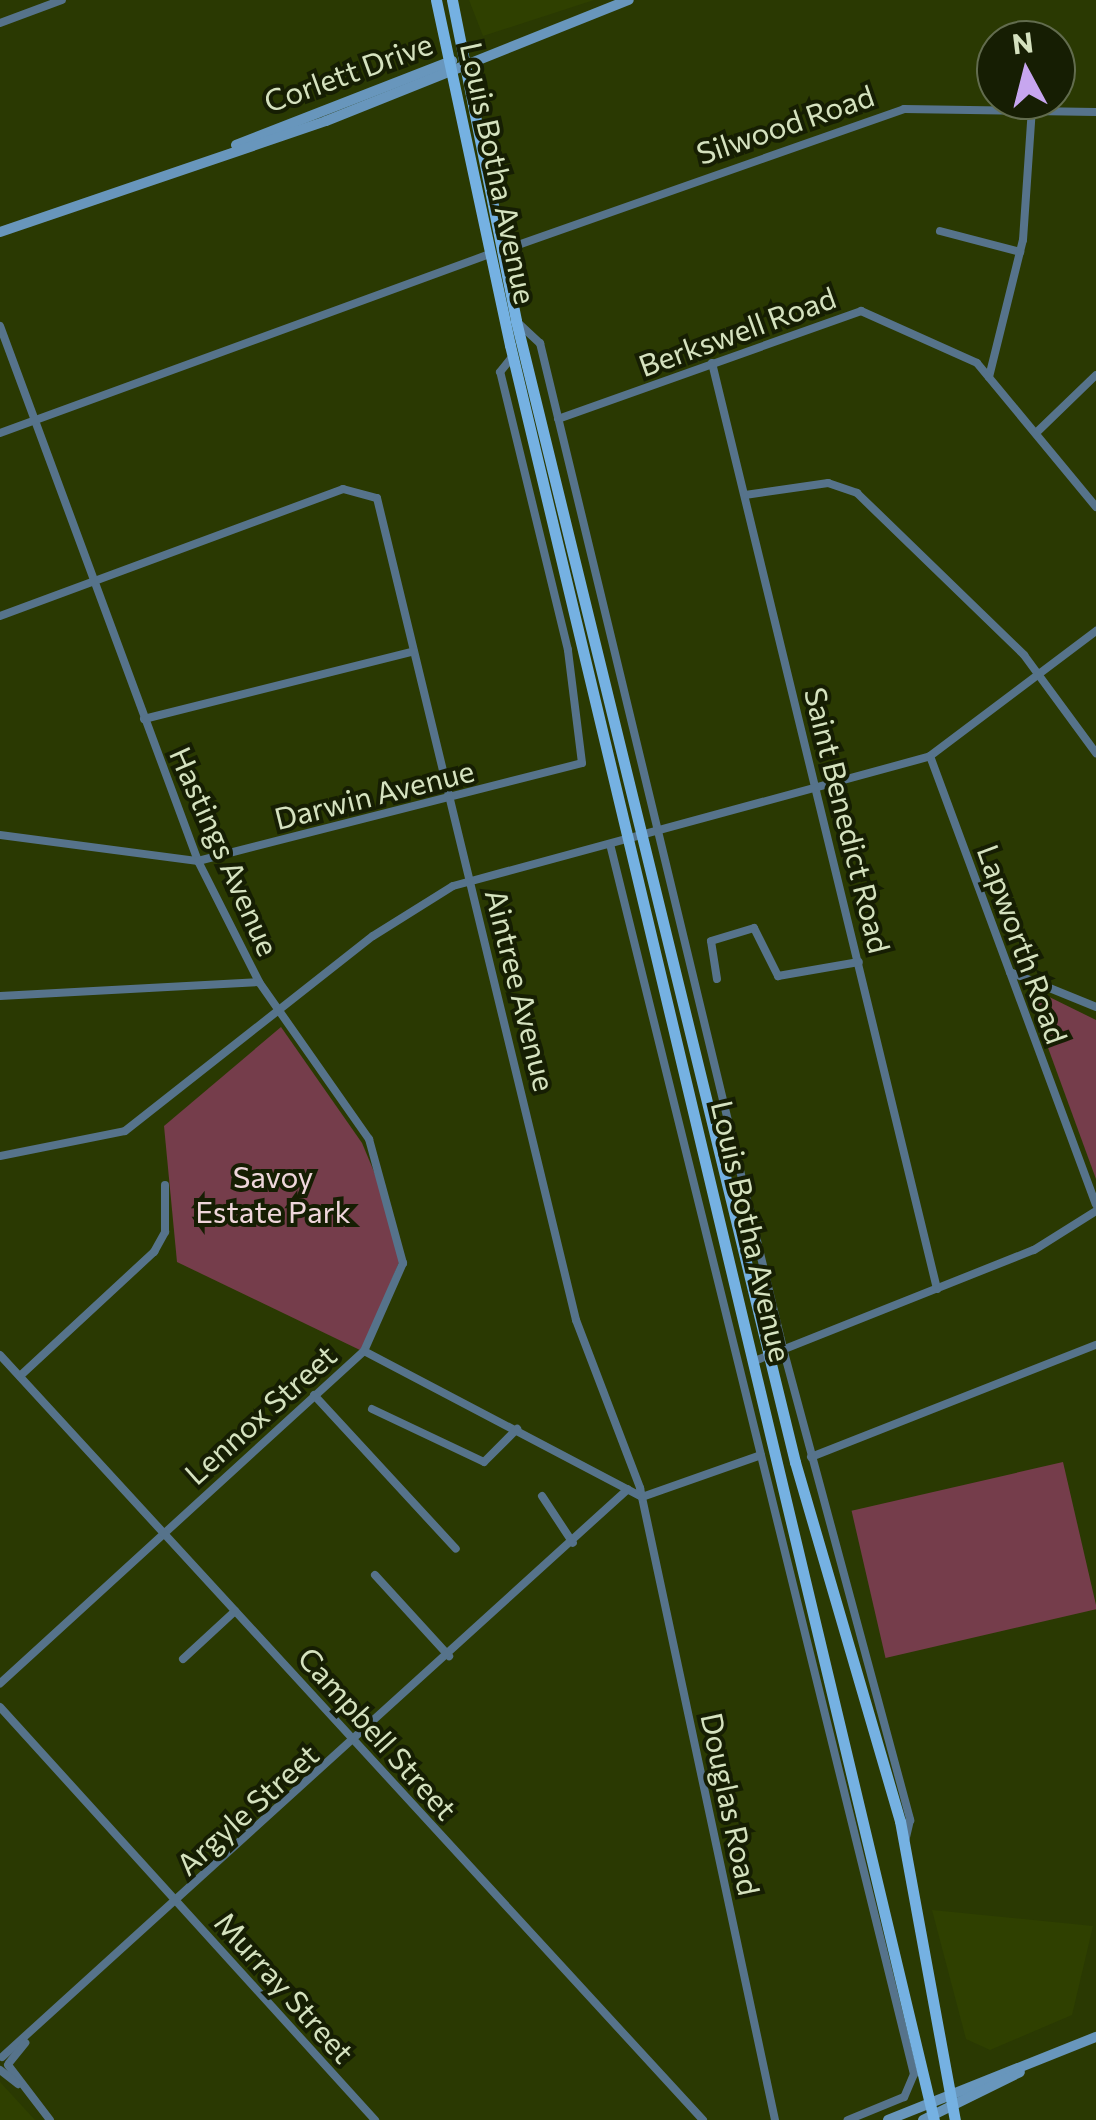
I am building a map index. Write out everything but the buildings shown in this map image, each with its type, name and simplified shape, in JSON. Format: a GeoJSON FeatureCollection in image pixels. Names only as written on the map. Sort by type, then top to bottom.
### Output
{"type":"FeatureCollection","features":[{"type":"Feature","properties":{"kind":"main road","name":"Louis Botha Avenue"},"geometry":{"type":"LineString","coordinates":[[436,0],[642,833],[764,1358],[913,2037],[931,2102],[930,2119]]}},
{"type":"Feature","properties":{"kind":"main road","name":"Louis Botha Avenue"},"geometry":{"type":"LineString","coordinates":[[452,0],[467,60],[513,356],[629,838],[764,1358],[905,1842],[954,2114]]}},
{"type":"Feature","properties":{"kind":"main road","name":"Corlett Drive"},"geometry":{"type":"LineString","coordinates":[[0,232],[629,0]]}},
{"type":"Feature","properties":{"kind":"main road"},"geometry":{"type":"LineString","coordinates":[[888,2120],[1096,2038]]}},
{"type":"Feature","properties":{"kind":"main road"},"geometry":{"type":"LineString","coordinates":[[930,2119],[954,2114],[1020,2071]]}},
{"type":"Feature","properties":{"kind":"street"},"geometry":{"type":"LineString","coordinates":[[0,23],[62,0]]}},
{"type":"Feature","properties":{"kind":"street","name":"Silwood Road"},"geometry":{"type":"LineString","coordinates":[[0,433],[894,111],[976,110]]}},
{"type":"Feature","properties":{"kind":"street"},"geometry":{"type":"LineString","coordinates":[[989,376],[1020,252],[1031,120]]}},
{"type":"Feature","properties":{"kind":"street"},"geometry":{"type":"LineString","coordinates":[[940,231],[1020,252]]}},
{"type":"Feature","properties":{"kind":"street","name":"Berkswell Road"},"geometry":{"type":"LineString","coordinates":[[558,418],[861,311],[947,344],[989,376],[1096,506]]}},
{"type":"Feature","properties":{"kind":"street","name":"Louis Botha Avenue"},"geometry":{"type":"LineString","coordinates":[[516,320],[537,334],[660,823],[784,1352],[910,1820],[905,1842]]}},
{"type":"Feature","properties":{"kind":"street","name":"Hastings Avenue"},"geometry":{"type":"LineString","coordinates":[[0,326],[198,861],[258,982],[369,1139],[399,1225],[401,1274],[364,1351]]}},
{"type":"Feature","properties":{"kind":"street","name":"Louis Botha Avenue"},"geometry":{"type":"LineString","coordinates":[[513,356],[500,377],[585,732],[580,765]]}},
{"type":"Feature","properties":{"kind":"street","name":"Saint Benedict Road"},"geometry":{"type":"LineString","coordinates":[[712,363],[938,1289]]}},
{"type":"Feature","properties":{"kind":"street"},"geometry":{"type":"LineString","coordinates":[[1036,433],[1096,375]]}},
{"type":"Feature","properties":{"kind":"street"},"geometry":{"type":"LineString","coordinates":[[745,495],[850,487],[1040,675],[1096,754]]}},
{"type":"Feature","properties":{"kind":"street","name":"Aintree Avenue"},"geometry":{"type":"LineString","coordinates":[[95,582],[343,489],[370,491],[451,798],[576,1320],[642,1497]]}},
{"type":"Feature","properties":{"kind":"street"},"geometry":{"type":"LineString","coordinates":[[0,616],[95,582]]}},
{"type":"Feature","properties":{"kind":"street"},"geometry":{"type":"LineString","coordinates":[[0,1156],[125,1131],[277,1009],[470,879],[610,844],[660,823],[930,756],[1096,631]]}},
{"type":"Feature","properties":{"kind":"street"},"geometry":{"type":"LineString","coordinates":[[566,642],[582,638]]}},
{"type":"Feature","properties":{"kind":"street"},"geometry":{"type":"LineString","coordinates":[[596,648],[613,644]]}},
{"type":"Feature","properties":{"kind":"street"},"geometry":{"type":"LineString","coordinates":[[144,719],[414,651]]}},
{"type":"Feature","properties":{"kind":"street"},"geometry":{"type":"LineString","coordinates":[[585,732],[604,728]]}},
{"type":"Feature","properties":{"kind":"street","name":"Lapworth Road"},"geometry":{"type":"LineString","coordinates":[[930,756],[1096,1207]]}},
{"type":"Feature","properties":{"kind":"street","name":"Darwin Avenue"},"geometry":{"type":"LineString","coordinates":[[0,833],[198,861],[580,765]]}},
{"type":"Feature","properties":{"kind":"street","name":"Louis Botha Avenue"},"geometry":{"type":"LineString","coordinates":[[610,844],[761,1455],[913,2037],[913,2089],[848,2120]]}},
{"type":"Feature","properties":{"kind":"street"},"geometry":{"type":"LineString","coordinates":[[717,980],[710,941],[754,928],[778,976],[859,962]]}},
{"type":"Feature","properties":{"kind":"street"},"geometry":{"type":"LineString","coordinates":[[1010,972],[1096,1007]]}},
{"type":"Feature","properties":{"kind":"street"},"geometry":{"type":"LineString","coordinates":[[0,996],[258,982]]}},
{"type":"Feature","properties":{"kind":"street"},"geometry":{"type":"LineString","coordinates":[[20,1376],[154,1252],[165,1232],[164,1186]]}},
{"type":"Feature","properties":{"kind":"street"},"geometry":{"type":"LineString","coordinates":[[764,1358],[1050,1242],[1096,1207]]}},
{"type":"Feature","properties":{"kind":"street"},"geometry":{"type":"LineString","coordinates":[[811,1457],[1096,1345]]}},
{"type":"Feature","properties":{"kind":"street","name":"Lennox Street"},"geometry":{"type":"LineString","coordinates":[[0,1684],[364,1351],[642,1497]]}},
{"type":"Feature","properties":{"kind":"street","name":"Campbell Street"},"geometry":{"type":"LineString","coordinates":[[0,1355],[704,2120]]}},
{"type":"Feature","properties":{"kind":"street"},"geometry":{"type":"LineString","coordinates":[[314,1395],[456,1549]]}},
{"type":"Feature","properties":{"kind":"street"},"geometry":{"type":"LineString","coordinates":[[372,1409],[484,1462],[518,1430]]}},
{"type":"Feature","properties":{"kind":"street"},"geometry":{"type":"LineString","coordinates":[[642,1497],[761,1455]]}},
{"type":"Feature","properties":{"kind":"street","name":"Argyle Street"},"geometry":{"type":"LineString","coordinates":[[3,2064],[628,1489]]}},
{"type":"Feature","properties":{"kind":"street"},"geometry":{"type":"LineString","coordinates":[[542,1496],[573,1543]]}},
{"type":"Feature","properties":{"kind":"street","name":"Douglas Road"},"geometry":{"type":"LineString","coordinates":[[642,1497],[775,2120]]}},
{"type":"Feature","properties":{"kind":"street"},"geometry":{"type":"LineString","coordinates":[[376,1575],[449,1656]]}},
{"type":"Feature","properties":{"kind":"street"},"geometry":{"type":"LineString","coordinates":[[183,1658],[236,1610]]}},
{"type":"Feature","properties":{"kind":"street","name":"Murray Street"},"geometry":{"type":"LineString","coordinates":[[0,1706],[375,2120]]}},
{"type":"Feature","properties":{"kind":"street"},"geometry":{"type":"LineString","coordinates":[[3,2064],[50,2120]]}},
{"type":"Feature","properties":{"kind":"shaded area"},"geometry":{"type":"Polygon","coordinates":[[[469,0],[594,0],[483,36],[469,0]]]}},
{"type":"Feature","properties":{"kind":"shaded area"},"geometry":{"type":"Polygon","coordinates":[[[932,1910],[1093,1926],[1072,2015],[990,2050],[966,2039],[932,1910]]]}},
{"type":"Feature","properties":{"kind":"shaded area"},"geometry":{"type":"Polygon","coordinates":[[[0,2082],[35,2120],[0,2120],[0,2082]]]}},
{"type":"Feature","properties":{"kind":"green space"},"geometry":{"type":"Polygon","coordinates":[[[1031,988],[1096,1020],[1096,1179],[1028,993],[1031,988]]]}},
{"type":"Feature","properties":{"kind":"green space","name":"Savoy Estate Park"},"geometry":{"type":"Polygon","coordinates":[[[281,1027],[362,1143],[388,1205],[400,1260],[362,1351],[177,1262],[164,1126],[281,1027]]]}},
{"type":"Feature","properties":{"kind":"green space"},"geometry":{"type":"Polygon","coordinates":[[[1063,1462],[1096,1609],[886,1658],[852,1511],[1063,1462]]]}}]}
